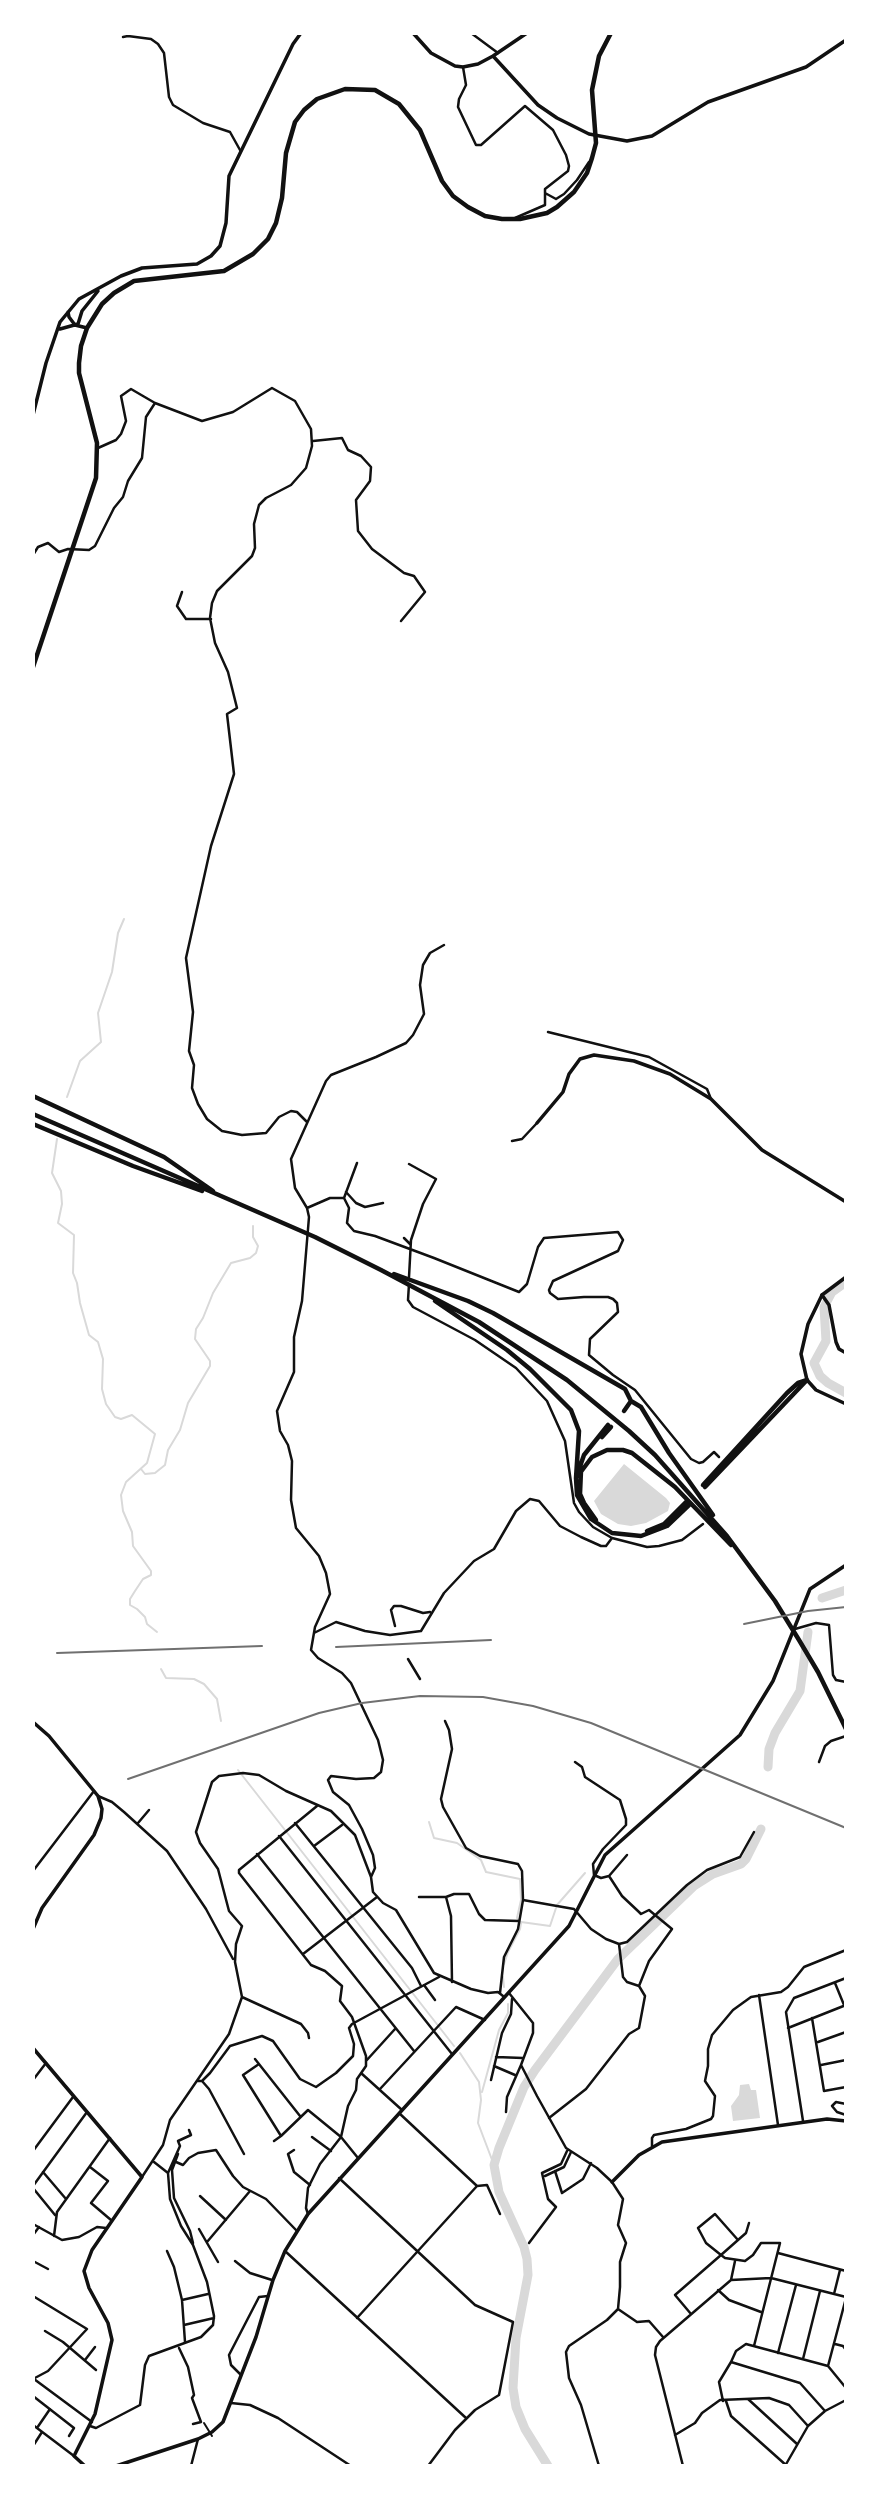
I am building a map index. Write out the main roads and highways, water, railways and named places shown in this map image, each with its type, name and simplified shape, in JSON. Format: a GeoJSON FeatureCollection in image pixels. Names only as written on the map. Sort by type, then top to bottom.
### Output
{"type":"FeatureCollection","features":[{"type":"Feature","properties":{"kind":"highway"},"geometry":{"type":"LineString","coordinates":[[33,667],[96,478],[98,448],[79,373],[81,325],[114,293],[134,281],[224,271],[260,247],[276,223],[282,198],[286,153],[295,122],[317,99],[345,89],[376,90],[399,104],[420,130],[433,164],[453,196],[485,216],[512,220],[538,216],[557,207],[574,192],[587,173],[592,158],[596,143],[592,90],[600,56],[611,33]]}},
{"type":"Feature","properties":{"kind":"highway"},"geometry":{"type":"LineString","coordinates":[[33,1096],[171,1162],[220,1196]]}},
{"type":"Feature","properties":{"kind":"highway"},"geometry":{"type":"LineString","coordinates":[[33,1114],[316,1237],[479,1322],[567,1380],[655,1455],[751,1566],[818,1672],[846,1729]]}},
{"type":"Feature","properties":{"kind":"highway"},"geometry":{"type":"LineString","coordinates":[[33,1124],[134,1166],[220,1196]]}},
{"type":"Feature","properties":{"kind":"highway"},"geometry":{"type":"LineString","coordinates":[[381,1270],[468,1301],[493,1313],[625,1389],[631,1401],[641,1407],[669,1453],[727,1536]]}},
{"type":"Feature","properties":{"kind":"highway"},"geometry":{"type":"LineString","coordinates":[[414,1287],[507,1350],[562,1400],[576,1420],[579,1431],[576,1478],[577,1495],[587,1514],[603,1528],[621,1535],[641,1536],[658,1531],[676,1519],[687,1504],[657,1528],[640,1533],[622,1533],[605,1526],[589,1511],[580,1494],[580,1473],[587,1456],[609,1426],[584,1455],[576,1478]]}},
{"type":"Feature","properties":{"kind":"highway"},"geometry":{"type":"LineString","coordinates":[[704,1486],[807,1380]]}},
{"type":"Feature","properties":{"kind":"highway"},"geometry":{"type":"LineString","coordinates":[[624,1410],[631,1401]]}},
{"type":"Feature","properties":{"kind":"highway"},"geometry":{"type":"LineString","coordinates":[[580,1473],[592,1457],[607,1450],[632,1453],[675,1487],[751,1566]]}},
{"type":"Feature","properties":{"kind":"waterway"},"geometry":{"type":"LineString","coordinates":[[67,1097],[80,1061],[101,1042],[98,1013],[112,972],[118,933],[124,919]]}},
{"type":"Feature","properties":{"kind":"waterway"},"geometry":{"type":"LineString","coordinates":[[57,1139],[52,1173],[61,1191],[62,1204],[58,1223],[74,1235],[73,1273],[89,1335],[98,1342],[103,1359],[102,1389],[106,1404],[115,1417],[121,1419],[132,1415],[155,1434],[147,1463],[126,1482],[121,1495],[123,1511],[132,1532],[133,1546],[151,1571],[151,1575],[143,1579],[130,1599],[130,1605],[137,1609],[145,1617],[147,1624],[157,1632]]}},
{"type":"Feature","properties":{"kind":"waterway"},"geometry":{"type":"LineString","coordinates":[[141,1469],[145,1474],[155,1473],[165,1465],[168,1450],[180,1430],[188,1403],[210,1366],[210,1361],[195,1339],[196,1329],[231,1263],[250,1258],[256,1253],[258,1246],[253,1237],[253,1226]]}},
{"type":"Feature","properties":{"kind":"waterway"},"geometry":{"type":"LineString","coordinates":[[846,1282],[832,1292],[824,1307],[826,1341],[814,1363],[820,1376],[846,1393]]}},
{"type":"Feature","properties":{"kind":"waterway"},"geometry":{"type":"LineString","coordinates":[[822,1598],[846,1590]]}},
{"type":"Feature","properties":{"kind":"waterway"},"geometry":{"type":"LineString","coordinates":[[768,1767],[769,1749],[775,1733],[800,1691],[808,1632]]}},
{"type":"Feature","properties":{"kind":"waterway"},"geometry":{"type":"LineString","coordinates":[[161,1669],[166,1678],[194,1679],[204,1684],[217,1699],[221,1721]]}},
{"type":"Feature","properties":{"kind":"waterway"},"geometry":{"type":"LineString","coordinates":[[238,1770],[454,2046]]}},
{"type":"Feature","properties":{"kind":"waterway"},"geometry":{"type":"LineString","coordinates":[[429,1822],[434,1838],[457,1843],[481,1860],[486,1872],[520,1879],[521,1900],[517,1918],[521,1923],[520,1929],[504,1964]]}},
{"type":"Feature","properties":{"kind":"waterway"},"geometry":{"type":"LineString","coordinates":[[548,2466],[525,2429],[516,2407],[513,2388],[516,2338],[528,2275],[524,2247],[499,2192],[494,2165],[499,2148],[524,2087],[618,1959],[694,1886],[713,1874],[741,1864],[761,1829]]}},
{"type":"Feature","properties":{"kind":"waterway"},"geometry":{"type":"LineString","coordinates":[[557,1905],[585,1873]]}},
{"type":"Feature","properties":{"kind":"waterway"},"geometry":{"type":"LineString","coordinates":[[521,1922],[550,1926],[556,1908]]}},
{"type":"Feature","properties":{"kind":"waterway"},"geometry":{"type":"LineString","coordinates":[[503,1977],[504,1987]]}},
{"type":"Feature","properties":{"kind":"waterway"},"geometry":{"type":"LineString","coordinates":[[482,2092],[499,2030],[508,2013],[508,2004]]}},
{"type":"Feature","properties":{"kind":"waterway"},"geometry":{"type":"LineString","coordinates":[[460,2053],[479,2082],[481,2100],[478,2123],[494,2165]]}},
{"type":"Feature","properties":{"kind":"railway"},"geometry":{"type":"LineString","coordinates":[[744,1624],[808,1611],[846,1607]]}},
{"type":"Feature","properties":{"kind":"railway"},"geometry":{"type":"LineString","coordinates":[[336,1647],[491,1640]]}},
{"type":"Feature","properties":{"kind":"railway"},"geometry":{"type":"LineString","coordinates":[[57,1653],[262,1646]]}},
{"type":"Feature","properties":{"kind":"railway"},"geometry":{"type":"LineString","coordinates":[[128,1779],[319,1713],[362,1703],[420,1696],[483,1697],[533,1706],[591,1723],[846,1828]]}}]}
